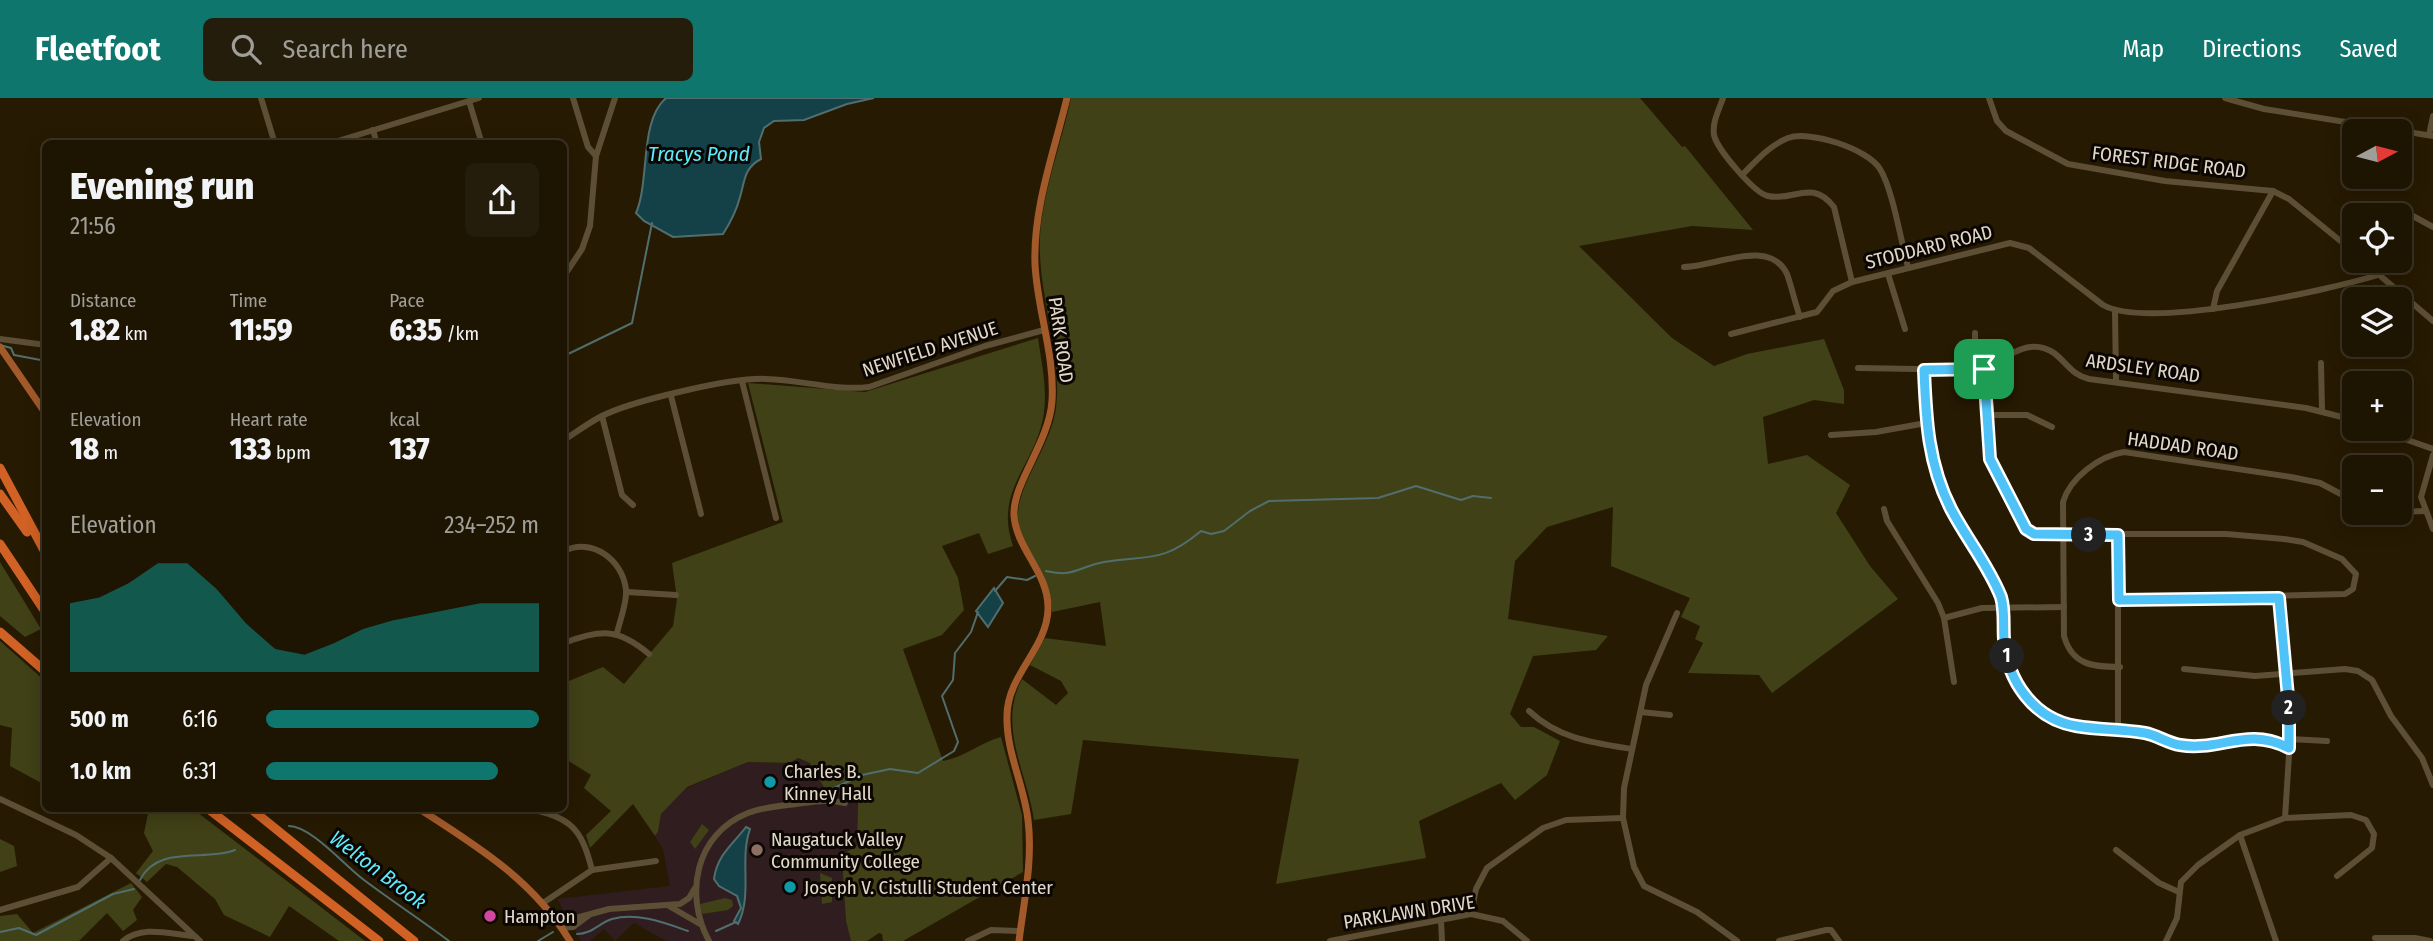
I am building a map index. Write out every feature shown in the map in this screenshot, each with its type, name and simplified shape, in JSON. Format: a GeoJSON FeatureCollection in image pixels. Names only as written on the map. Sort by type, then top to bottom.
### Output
{"type":"FeatureCollection","features":[{"type":"Feature","properties":{"kind":"highway"},"geometry":{"type":"LineString","coordinates":[[0,468],[42,547]]}},
{"type":"Feature","properties":{"kind":"highway"},"geometry":{"type":"LineString","coordinates":[[0,494],[42,554]]}},
{"type":"Feature","properties":{"kind":"highway"},"geometry":{"type":"LineString","coordinates":[[0,544],[42,607]]}},
{"type":"Feature","properties":{"kind":"highway"},"geometry":{"type":"LineString","coordinates":[[0,632],[42,669]]}},
{"type":"Feature","properties":{"kind":"highway"},"geometry":{"type":"LineString","coordinates":[[209,812],[379,941]]}},
{"type":"Feature","properties":{"kind":"highway"},"geometry":{"type":"LineString","coordinates":[[255,812],[416,941]]}},
{"type":"Feature","properties":{"kind":"main road","name":"PARK ROAD"},"geometry":{"type":"LineString","coordinates":[[1019,941],[1028,876],[1029,831],[1023,794],[1010,749],[1007,717],[1012,689],[1041,637],[1048,609],[1042,580],[1017,529],[1014,513],[1017,494],[1042,444],[1050,414],[1052,381],[1035,267],[1034,236],[1067,98]]}},
{"type":"Feature","properties":{"kind":"main road"},"geometry":{"type":"LineString","coordinates":[[0,347],[42,408]]}},
{"type":"Feature","properties":{"kind":"main road"},"geometry":{"type":"LineString","coordinates":[[424,812],[505,866],[544,903],[570,941]]}},
{"type":"Feature","properties":{"kind":"street"},"geometry":{"type":"LineString","coordinates":[[261,98],[274,140]]}},
{"type":"Feature","properties":{"kind":"street"},"geometry":{"type":"LineString","coordinates":[[341,140],[479,98]]}},
{"type":"Feature","properties":{"kind":"street"},"geometry":{"type":"LineString","coordinates":[[573,98],[588,147],[596,156]]}},
{"type":"Feature","properties":{"kind":"street"},"geometry":{"type":"LineString","coordinates":[[567,272],[582,249],[590,226],[596,156],[615,98]]}},
{"type":"Feature","properties":{"kind":"street"},"geometry":{"type":"LineString","coordinates":[[1724,98],[1714,133],[1717,143],[1757,191],[1768,197],[1816,192],[1828,199],[1833,207],[1852,282]]}},
{"type":"Feature","properties":{"kind":"street","name":"FOREST RIDGE ROAD"},"geometry":{"type":"LineString","coordinates":[[1989,98],[1997,121],[2006,131],[2068,164],[2123,176],[2273,191],[2290,199],[2342,242]]}},
{"type":"Feature","properties":{"kind":"street"},"geometry":{"type":"LineString","coordinates":[[2225,98],[2431,135],[2433,116]]}},
{"type":"Feature","properties":{"kind":"street"},"geometry":{"type":"LineString","coordinates":[[469,101],[481,140]]}},
{"type":"Feature","properties":{"kind":"street"},"geometry":{"type":"LineString","coordinates":[[373,130],[376,140]]}},
{"type":"Feature","properties":{"kind":"street"},"geometry":{"type":"LineString","coordinates":[[1742,174],[1766,152],[1789,138],[1799,136],[1854,147],[1880,169],[1908,267]]}},
{"type":"Feature","properties":{"kind":"street"},"geometry":{"type":"LineString","coordinates":[[2213,309],[2217,291],[2273,191]]}},
{"type":"Feature","properties":{"kind":"street"},"geometry":{"type":"LineString","coordinates":[[2412,215],[2433,227]]}},
{"type":"Feature","properties":{"kind":"street","name":"STODDARD ROAD"},"geometry":{"type":"LineString","coordinates":[[1731,334],[1817,312],[1833,291],[1852,282],[1997,245],[2021,245],[2029,248],[2115,311]]}},
{"type":"Feature","properties":{"kind":"street"},"geometry":{"type":"LineString","coordinates":[[1684,267],[1709,266],[1757,254],[1770,258],[1786,272],[1800,317]]}},
{"type":"Feature","properties":{"kind":"street"},"geometry":{"type":"LineString","coordinates":[[1888,274],[1905,329]]}},
{"type":"Feature","properties":{"kind":"street"},"geometry":{"type":"LineString","coordinates":[[2116,380],[2115,311],[2129,314],[2213,309],[2302,293],[2378,275],[2433,321]]}},
{"type":"Feature","properties":{"kind":"street","name":"NEWFIELD AVENUE"},"geometry":{"type":"LineString","coordinates":[[567,438],[602,416],[671,396],[766,378],[853,389],[869,387],[985,346],[1044,330]]}},
{"type":"Feature","properties":{"kind":"street"},"geometry":{"type":"LineString","coordinates":[[1975,333],[1975,370]]}},
{"type":"Feature","properties":{"kind":"street"},"geometry":{"type":"LineString","coordinates":[[0,340],[42,345]]}},
{"type":"Feature","properties":{"kind":"street","name":"ARDSLEY ROAD"},"geometry":{"type":"LineString","coordinates":[[1858,368],[1984,369],[2010,353],[2036,347],[2055,354],[2077,376],[2322,410],[2342,416]]}},
{"type":"Feature","properties":{"kind":"street"},"geometry":{"type":"LineString","coordinates":[[2321,363],[2322,410]]}},
{"type":"Feature","properties":{"kind":"street"},"geometry":{"type":"LineString","coordinates":[[1984,369],[1990,459],[2026,529],[2034,534],[2226,534],[2284,538],[2303,542],[2342,559],[2356,574],[2353,589],[2345,594],[2279,598],[2119,600]]}},
{"type":"Feature","properties":{"kind":"street"},"geometry":{"type":"LineString","coordinates":[[1924,370],[1926,422],[1932,462],[1941,486],[2001,597],[2007,656],[2012,673],[2031,704],[2043,713],[2075,726],[2146,733],[2180,745],[2252,738],[2289,748]]}},
{"type":"Feature","properties":{"kind":"street"},"geometry":{"type":"LineString","coordinates":[[742,381],[776,518]]}},
{"type":"Feature","properties":{"kind":"street"},"geometry":{"type":"LineString","coordinates":[[671,396],[701,514]]}},
{"type":"Feature","properties":{"kind":"street"},"geometry":{"type":"LineString","coordinates":[[1985,415],[2027,415],[2052,427]]}},
{"type":"Feature","properties":{"kind":"street"},"geometry":{"type":"LineString","coordinates":[[602,416],[622,495],[632,505]]}},
{"type":"Feature","properties":{"kind":"street"},"geometry":{"type":"LineString","coordinates":[[1831,435],[1876,432],[1926,422]]}},
{"type":"Feature","properties":{"kind":"street"},"geometry":{"type":"LineString","coordinates":[[2410,441],[2433,449]]}},
{"type":"Feature","properties":{"kind":"street","name":"HADDAD ROAD"},"geometry":{"type":"LineString","coordinates":[[2120,667],[2083,664],[2072,654],[2064,636],[2063,535],[2066,492],[2098,461],[2124,452],[2291,477],[2320,483],[2342,495]]}},
{"type":"Feature","properties":{"kind":"street"},"geometry":{"type":"LineString","coordinates":[[2433,455],[2423,480],[2421,497],[2433,529]]}},
{"type":"Feature","properties":{"kind":"street"},"geometry":{"type":"LineString","coordinates":[[1884,509],[1887,521],[1933,594],[1944,618],[1954,682]]}},
{"type":"Feature","properties":{"kind":"street"},"geometry":{"type":"LineString","coordinates":[[2412,512],[2425,511]]}},
{"type":"Feature","properties":{"kind":"street"},"geometry":{"type":"LineString","coordinates":[[2118,535],[2118,730]]}},
{"type":"Feature","properties":{"kind":"street"},"geometry":{"type":"LineString","coordinates":[[567,550],[572,547],[596,548],[621,568],[627,592],[617,633]]}},
{"type":"Feature","properties":{"kind":"street"},"geometry":{"type":"LineString","coordinates":[[627,592],[677,595]]}},
{"type":"Feature","properties":{"kind":"street"},"geometry":{"type":"LineString","coordinates":[[2279,598],[2290,739],[2285,818]]}},
{"type":"Feature","properties":{"kind":"street"},"geometry":{"type":"LineString","coordinates":[[1944,618],[2002,606],[2064,607]]}},
{"type":"Feature","properties":{"kind":"street"},"geometry":{"type":"LineString","coordinates":[[1677,613],[1652,666],[1632,749],[1623,818],[1634,867],[1644,886],[1697,912],[1737,941]]}},
{"type":"Feature","properties":{"kind":"street"},"geometry":{"type":"LineString","coordinates":[[567,642],[586,635],[617,633],[649,654]]}},
{"type":"Feature","properties":{"kind":"street"},"geometry":{"type":"LineString","coordinates":[[2184,669],[2255,676],[2345,669],[2367,676],[2376,686],[2391,716],[2416,748],[2433,785]]}},
{"type":"Feature","properties":{"kind":"street"},"geometry":{"type":"LineString","coordinates":[[1529,711],[1543,724],[1568,737],[1632,749]]}},
{"type":"Feature","properties":{"kind":"street"},"geometry":{"type":"LineString","coordinates":[[1641,712],[1670,715]]}},
{"type":"Feature","properties":{"kind":"street"},"geometry":{"type":"LineString","coordinates":[[2290,739],[2327,741]]}},
{"type":"Feature","properties":{"kind":"street"},"geometry":{"type":"LineString","coordinates":[[0,799],[76,835],[111,858],[200,941]]}},
{"type":"Feature","properties":{"kind":"street"},"geometry":{"type":"LineString","coordinates":[[709,941],[700,924],[695,888],[698,870],[707,848],[716,836],[737,818],[764,808],[826,801],[845,803]]}},
{"type":"Feature","properties":{"kind":"street"},"geometry":{"type":"LineString","coordinates":[[544,812],[574,827],[585,844],[592,870]]}},
{"type":"Feature","properties":{"kind":"street"},"geometry":{"type":"LineString","coordinates":[[2165,941],[2177,918],[2179,892],[2187,875],[2240,835],[2285,818],[2351,815],[2372,825],[2372,848],[2337,876]]}},
{"type":"Feature","properties":{"kind":"street"},"geometry":{"type":"LineString","coordinates":[[1471,914],[1476,889],[1488,868],[1543,828],[1566,820],[1623,818]]}},
{"type":"Feature","properties":{"kind":"street"},"geometry":{"type":"LineString","coordinates":[[2240,835],[2276,941]]}},
{"type":"Feature","properties":{"kind":"street"},"geometry":{"type":"LineString","coordinates":[[2116,850],[2159,883],[2179,892]]}},
{"type":"Feature","properties":{"kind":"street"},"geometry":{"type":"LineString","coordinates":[[0,910],[78,887],[111,858]]}},
{"type":"Feature","properties":{"kind":"street"},"geometry":{"type":"LineString","coordinates":[[544,903],[592,870],[656,861]]}},
{"type":"Feature","properties":{"kind":"street"},"geometry":{"type":"LineString","coordinates":[[562,928],[569,919],[626,906],[669,906],[689,898],[695,888]]}},
{"type":"Feature","properties":{"kind":"street"},"geometry":{"type":"LineString","coordinates":[[669,906],[700,924]]}},
{"type":"Feature","properties":{"kind":"street","name":"PARKLAWN DRIVE"},"geometry":{"type":"LineString","coordinates":[[1330,941],[1471,914],[1503,921],[1527,941]]}},
{"type":"Feature","properties":{"kind":"street"},"geometry":{"type":"LineString","coordinates":[[1441,920],[1443,941]]}},
{"type":"Feature","properties":{"kind":"street"},"geometry":{"type":"LineString","coordinates":[[175,934],[181,924]]}},
{"type":"Feature","properties":{"kind":"street"},"geometry":{"type":"LineString","coordinates":[[968,941],[991,930],[1020,931]]}},
{"type":"Feature","properties":{"kind":"street"},"geometry":{"type":"LineString","coordinates":[[1779,941],[1831,930],[1839,941]]}},
{"type":"Feature","properties":{"kind":"street"},"geometry":{"type":"LineString","coordinates":[[122,941],[136,932],[192,936]]}},
{"type":"Feature","properties":{"kind":"street"},"geometry":{"type":"LineString","coordinates":[[2375,938],[2430,941]]}},
{"type":"Feature","properties":{"kind":"shaded area"},"geometry":{"type":"Polygon","coordinates":[[[1071,98],[1640,98],[1682,147],[1685,146],[1753,230],[1692,226],[1579,246],[1672,338],[1714,366],[1747,354],[1824,339],[1844,390],[1844,404],[1814,400],[1763,417],[1768,464],[1807,455],[1850,485],[1836,513],[1870,566],[1898,599],[1772,693],[1759,675],[1688,673],[1703,643],[1695,639],[1700,626],[1681,617],[1690,598],[1611,566],[1613,507],[1547,527],[1515,561],[1508,619],[1608,636],[1596,650],[1533,656],[1510,714],[1521,727],[1534,727],[1560,741],[1547,775],[1515,800],[1501,783],[1419,821],[1426,858],[1276,884],[1299,759],[1083,740],[1071,814],[1034,820],[1013,732],[1012,714],[1022,679],[1056,705],[1068,693],[1061,681],[1030,665],[1045,638],[1106,646],[1100,602],[1052,612],[1047,587],[1024,542],[1018,518],[1022,493],[1048,437],[1056,408],[1056,370],[1042,274],[1040,236],[1046,197],[1071,98]]]}},
{"type":"Feature","properties":{"kind":"shaded area"},"geometry":{"type":"Polygon","coordinates":[[[1038,338],[1044,378],[1043,419],[1017,480],[1008,510],[1008,527],[1013,546],[988,554],[979,533],[942,546],[958,578],[964,610],[942,635],[903,649],[943,761],[1001,737],[1022,815],[1023,872],[903,941],[883,941],[882,934],[879,933],[867,941],[851,941],[846,921],[842,860],[845,853],[857,846],[858,803],[850,796],[826,791],[810,763],[798,758],[789,763],[748,762],[687,787],[661,814],[655,836],[633,804],[590,848],[586,835],[611,811],[584,788],[591,775],[567,760],[567,682],[603,667],[624,684],[673,626],[677,599],[672,563],[783,522],[748,383],[865,392],[1038,338]]]}},
{"type":"Feature","properties":{"kind":"shaded area"},"geometry":{"type":"Polygon","coordinates":[[[0,562],[41,629],[25,637],[0,616],[0,562]]]}},
{"type":"Feature","properties":{"kind":"shaded area"},"geometry":{"type":"Polygon","coordinates":[[[0,641],[42,678],[42,783],[10,766],[12,728],[0,725],[0,641]]]}},
{"type":"Feature","properties":{"kind":"shaded area","name":"Naugatuck Valley Community College"},"geometry":{"type":"Polygon","coordinates":[[[796,758],[810,763],[826,791],[850,796],[858,803],[857,846],[843,855],[842,860],[846,921],[851,941],[666,941],[634,923],[615,941],[604,929],[590,941],[581,941],[557,899],[670,886],[663,849],[655,836],[661,814],[684,789],[748,762],[789,763],[796,758]]]}},
{"type":"Feature","properties":{"kind":"shaded area"},"geometry":{"type":"Polygon","coordinates":[[[148,812],[197,812],[365,941],[339,941],[289,906],[270,937],[224,915],[215,899],[177,867],[166,864],[147,882],[136,873],[153,851],[144,833],[148,812]]]}},
{"type":"Feature","properties":{"kind":"shaded area"},"geometry":{"type":"Polygon","coordinates":[[[702,824],[709,830],[695,849],[690,842],[702,824]]]}},
{"type":"Feature","properties":{"kind":"shaded area"},"geometry":{"type":"Polygon","coordinates":[[[0,839],[14,846],[17,866],[0,872],[0,839]]]}},
{"type":"Feature","properties":{"kind":"shaded area"},"geometry":{"type":"Polygon","coordinates":[[[820,873],[832,878],[832,902],[822,904],[820,873]]]}},
{"type":"Feature","properties":{"kind":"shaded area"},"geometry":{"type":"Polygon","coordinates":[[[131,883],[142,897],[133,910],[137,920],[123,931],[107,913],[79,941],[0,941],[0,916],[17,914],[33,933],[131,883]]]}},
{"type":"Feature","properties":{"kind":"shaded area"},"geometry":{"type":"Polygon","coordinates":[[[725,898],[732,900],[733,906],[728,910],[702,914],[700,904],[725,898]]]}},
{"type":"Feature","properties":{"kind":"water","name":"Tracys Pond"},"geometry":{"type":"Polygon","coordinates":[[[666,98],[874,98],[847,104],[804,120],[774,121],[764,128],[759,142],[761,159],[748,170],[737,206],[723,234],[673,237],[644,221],[636,213],[643,185],[648,136],[658,108],[666,98]]]}},
{"type":"Feature","properties":{"kind":"water"},"geometry":{"type":"Polygon","coordinates":[[[994,588],[1003,603],[988,627],[976,611],[994,588]]]}},
{"type":"Feature","properties":{"kind":"water"},"geometry":{"type":"Polygon","coordinates":[[[746,827],[750,829],[746,853],[745,901],[738,924],[734,921],[741,908],[737,896],[719,886],[714,879],[722,856],[746,827]]]}},
{"type":"Feature","properties":{"kind":"waterway"},"geometry":{"type":"LineString","coordinates":[[567,355],[632,323],[652,223]]}},
{"type":"Feature","properties":{"kind":"waterway"},"geometry":{"type":"LineString","coordinates":[[0,345],[11,348],[14,355],[42,360]]}},
{"type":"Feature","properties":{"kind":"waterway","name":"Welton Brook"},"geometry":{"type":"LineString","coordinates":[[1046,571],[1064,573],[1104,562],[1165,553],[1201,531],[1211,534],[1224,531],[1250,511],[1269,501],[1378,498],[1416,486],[1461,500],[1473,496],[1491,498]]}},
{"type":"Feature","properties":{"kind":"waterway","name":"Welton Brook"},"geometry":{"type":"LineString","coordinates":[[995,591],[1007,577],[1027,580],[1035,576]]}},
{"type":"Feature","properties":{"kind":"waterway","name":"Welton Brook"},"geometry":{"type":"LineString","coordinates":[[829,796],[830,790],[862,775],[890,769],[918,773],[954,751],[958,742],[942,696],[953,680],[955,653],[971,632],[978,612]]}},
{"type":"Feature","properties":{"kind":"waterway","name":"Welton Brook"},"geometry":{"type":"LineString","coordinates":[[289,826],[307,832],[317,839],[364,880],[449,941]]}},
{"type":"Feature","properties":{"kind":"waterway","name":"Welton Brook"},"geometry":{"type":"LineString","coordinates":[[140,880],[148,869],[170,858],[235,850]]}},
{"type":"Feature","properties":{"kind":"waterway","name":"Welton Brook"},"geometry":{"type":"LineString","coordinates":[[0,932],[19,928],[36,935],[113,894],[134,889]]}},
{"type":"Feature","properties":{"kind":"waterway","name":"Welton Brook"},"geometry":{"type":"LineString","coordinates":[[577,934],[622,917],[651,919],[688,931]]}},
{"type":"Feature","properties":{"kind":"waterway","name":"Welton Brook"},"geometry":{"type":"LineString","coordinates":[[716,931],[736,922]]}},
{"type":"Feature","properties":{"kind":"waterway","name":"Welton Brook"},"geometry":{"type":"LineString","coordinates":[[538,941],[553,932]]}},
{"type":"Feature","properties":{"kind":"place","name":"Charles B. Kinney Hall"},"geometry":{"type":"Point","coordinates":[770,782]}},
{"type":"Feature","properties":{"kind":"place","name":"Naugatuck Valley Community College"},"geometry":{"type":"Point","coordinates":[757,850]}},
{"type":"Feature","properties":{"kind":"place","name":"Joseph V. Cistulli Student Center"},"geometry":{"type":"Point","coordinates":[790,887]}},
{"type":"Feature","properties":{"kind":"place","name":"Hampton"},"geometry":{"type":"Point","coordinates":[490,916]}},
{"type":"Feature","properties":{"kind":"route"},"geometry":{"type":"LineString","coordinates":[[1984,369],[1990,459],[2026,529],[2034,534],[2118,535],[2119,600],[2279,598],[2289,708],[2289,748],[2264,739],[2252,738],[2180,745],[2146,733],[2075,726],[2043,713],[2031,704],[2012,673],[2007,656],[2001,597],[1951,509],[1932,462],[1929,447],[1924,370],[1984,369]]}}]}
